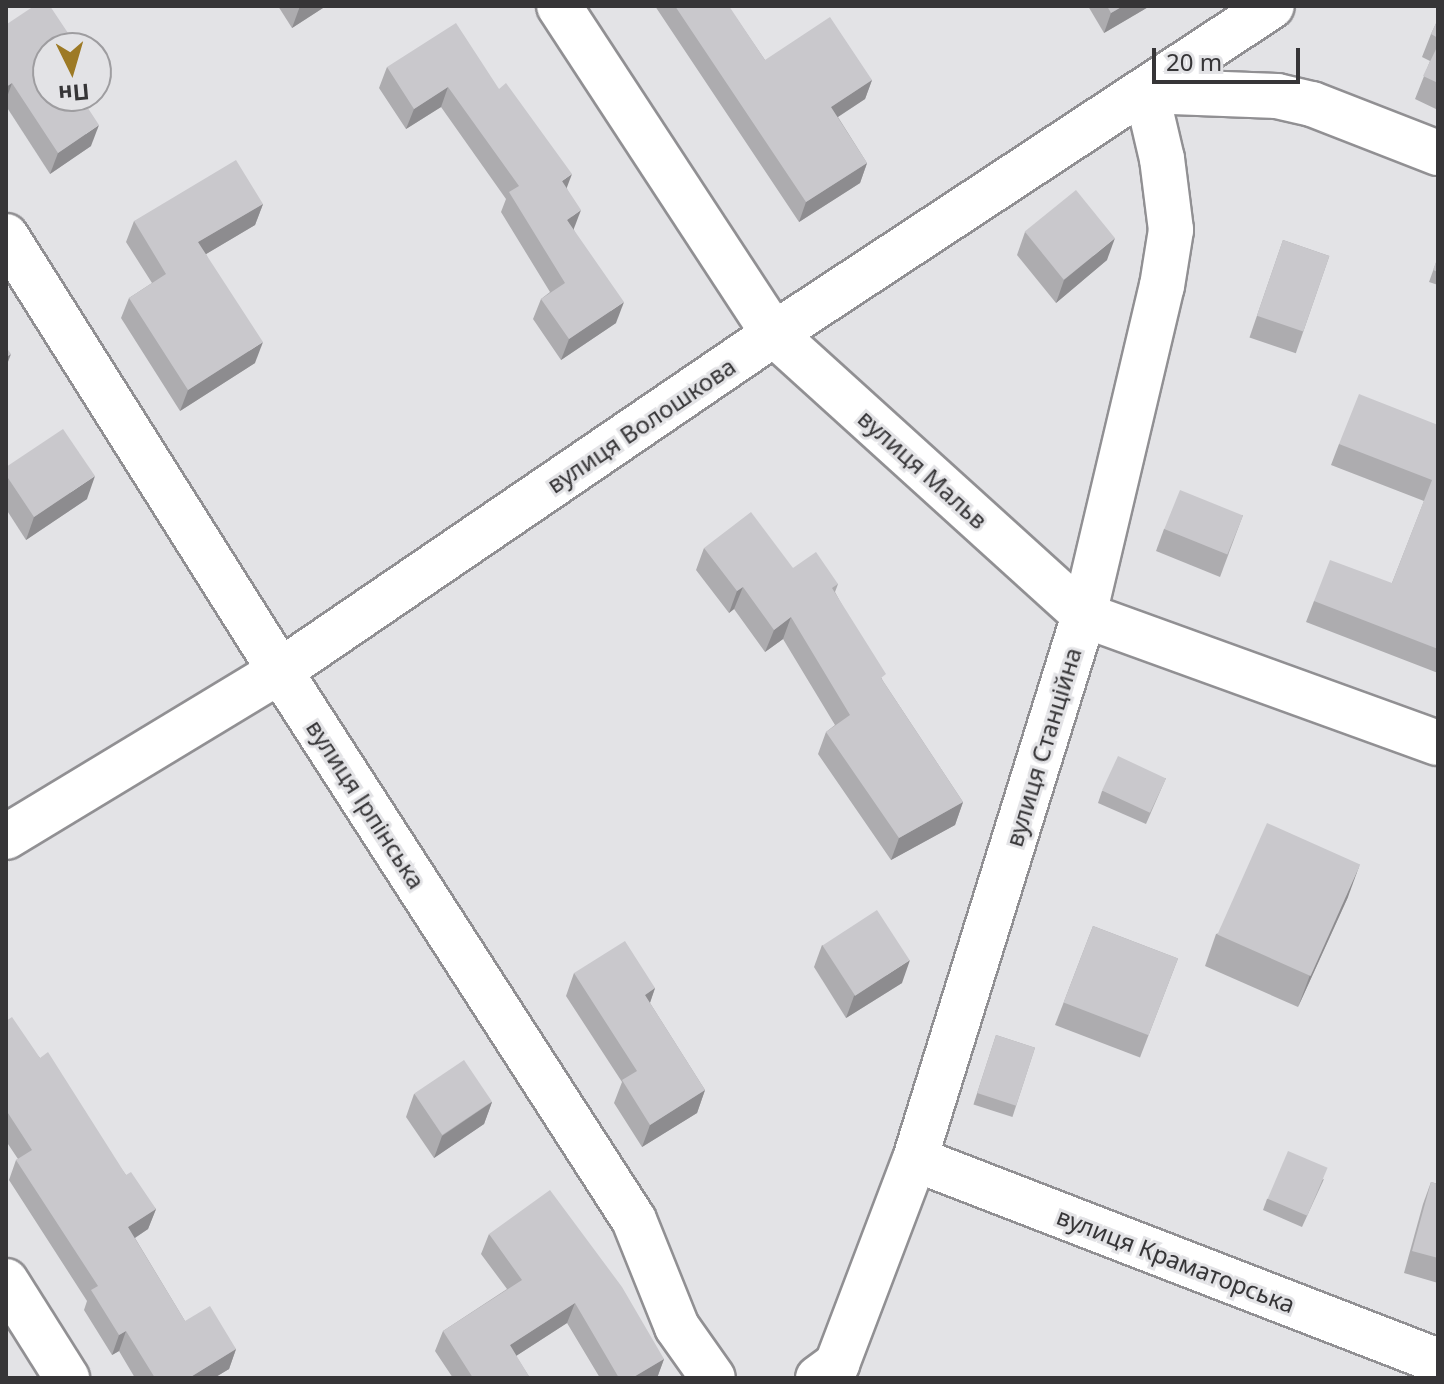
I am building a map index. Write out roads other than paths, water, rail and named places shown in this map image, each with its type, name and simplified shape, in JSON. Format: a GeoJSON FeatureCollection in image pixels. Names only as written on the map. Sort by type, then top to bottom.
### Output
{"type":"FeatureCollection","features":[{"type":"Feature","properties":{"kind":"street","name":"вулиця Мальв"},"geometry":{"type":"LineString","coordinates":[[559,6],[774,334],[1084,615],[1438,743]]}},
{"type":"Feature","properties":{"kind":"street","name":"вулиця Волошкова"},"geometry":{"type":"LineString","coordinates":[[6,837],[280,671],[774,334],[1146,91],[1264,8]]}},
{"type":"Feature","properties":{"kind":"street"},"geometry":{"type":"LineString","coordinates":[[1146,91],[1277,96],[1312,104],[1438,153]]}},
{"type":"Feature","properties":{"kind":"street","name":"вулиця Станційна"},"geometry":{"type":"LineString","coordinates":[[818,1378],[837,1364],[915,1159],[1084,615],[1162,286],[1171,230],[1162,159],[1146,91]]}},
{"type":"Feature","properties":{"kind":"street","name":"вулиця Ірпінська"},"geometry":{"type":"LineString","coordinates":[[6,236],[280,671],[634,1220],[677,1327],[713,1378]]}},
{"type":"Feature","properties":{"kind":"street","name":"вулиця Краматорська"},"geometry":{"type":"LineString","coordinates":[[915,1159],[1438,1361]]}},
{"type":"Feature","properties":{"kind":"street"},"geometry":{"type":"LineString","coordinates":[[6,1281],[67,1378]]}}]}
